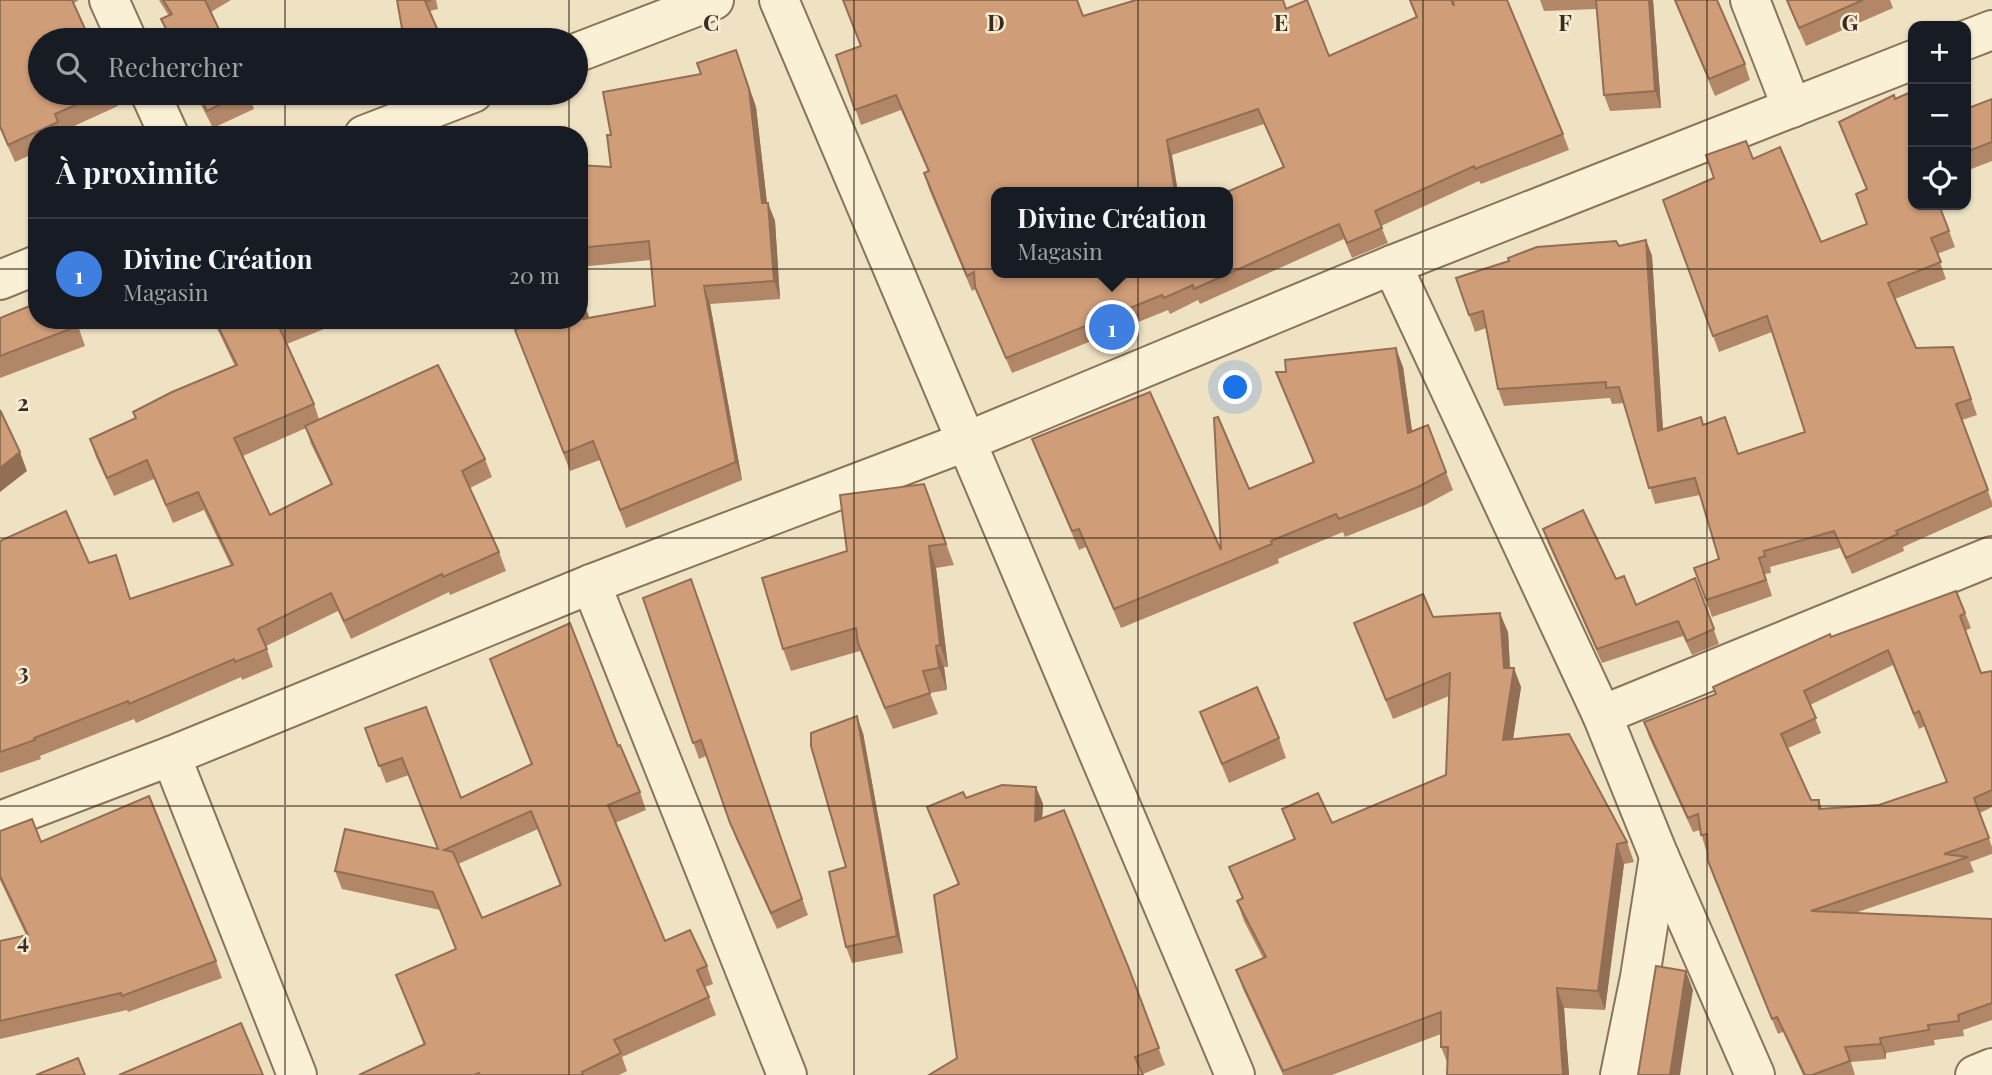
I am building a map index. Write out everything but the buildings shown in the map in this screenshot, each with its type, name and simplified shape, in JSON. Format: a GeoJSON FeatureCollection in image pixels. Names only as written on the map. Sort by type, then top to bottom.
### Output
{"type":"FeatureCollection","features":[{"type":"Feature","properties":{"kind":"street"},"geometry":{"type":"LineString","coordinates":[[109,0],[122,28]]}},
{"type":"Feature","properties":{"kind":"street"},"geometry":{"type":"LineString","coordinates":[[588,48],[715,0]]}},
{"type":"Feature","properties":{"kind":"street"},"geometry":{"type":"LineString","coordinates":[[779,0],[1235,1075]]}},
{"type":"Feature","properties":{"kind":"street"},"geometry":{"type":"LineString","coordinates":[[1750,0],[1792,108]]}},
{"type":"Feature","properties":{"kind":"street"},"geometry":{"type":"LineString","coordinates":[[1971,38],[1992,30]]}},
{"type":"Feature","properties":{"kind":"street"},"geometry":{"type":"LineString","coordinates":[[0,821],[171,756],[591,584],[965,442],[1392,265],[1908,62]]}},
{"type":"Feature","properties":{"kind":"street"},"geometry":{"type":"LineString","coordinates":[[155,105],[165,126]]}},
{"type":"Feature","properties":{"kind":"street"},"geometry":{"type":"LineString","coordinates":[[387,126],[442,105]]}},
{"type":"Feature","properties":{"kind":"street"},"geometry":{"type":"LineString","coordinates":[[1392,265],[1602,715],[1659,856],[1755,1075]]}},
{"type":"Feature","properties":{"kind":"street"},"geometry":{"type":"LineString","coordinates":[[0,280],[28,269]]}},
{"type":"Feature","properties":{"kind":"street"},"geometry":{"type":"LineString","coordinates":[[1602,715],[1992,556]]}},
{"type":"Feature","properties":{"kind":"street"},"geometry":{"type":"LineString","coordinates":[[591,584],[787,1075]]}},
{"type":"Feature","properties":{"kind":"street"},"geometry":{"type":"LineString","coordinates":[[171,756],[296,1075]]}},
{"type":"Feature","properties":{"kind":"street"},"geometry":{"type":"LineString","coordinates":[[1620,1075],[1640,977],[1659,856]]}},
{"type":"Feature","properties":{"kind":"street"},"geometry":{"type":"LineString","coordinates":[[1975,1075],[1992,1068]]}},
{"type":"Feature","properties":{"kind":"place","name":"Divine Création"},"geometry":{"type":"Point","coordinates":[1112,327]}}]}
